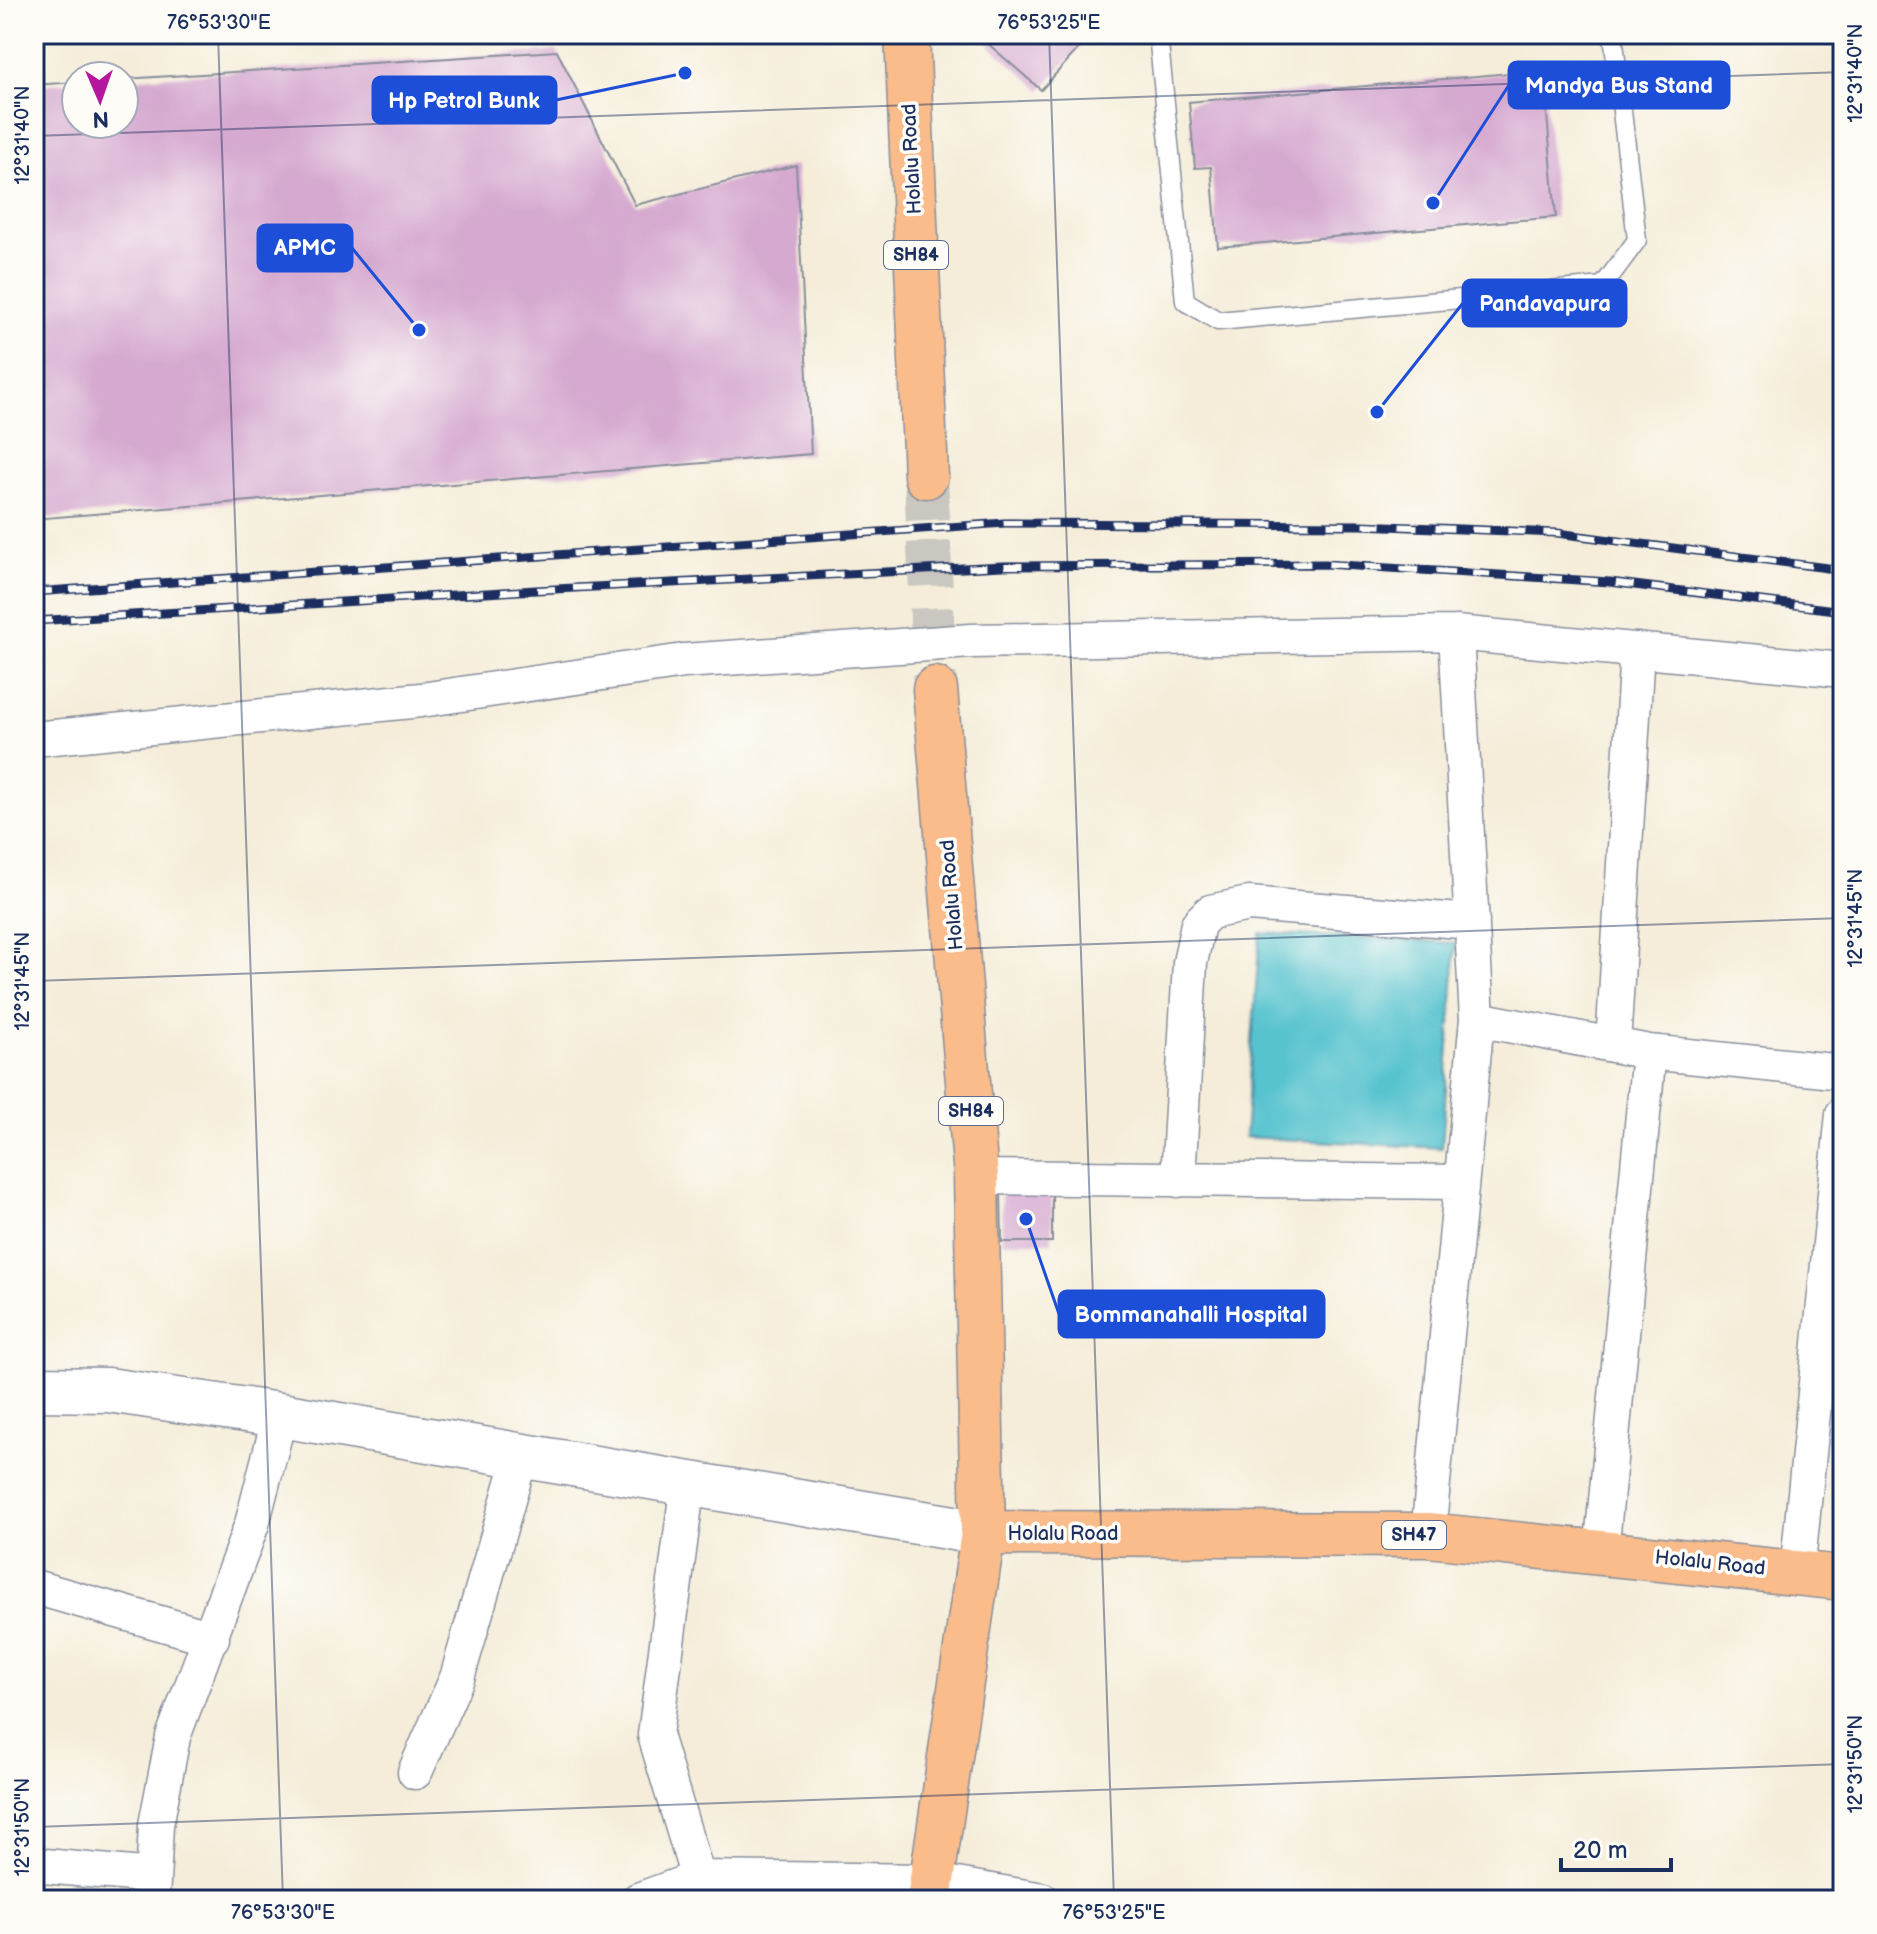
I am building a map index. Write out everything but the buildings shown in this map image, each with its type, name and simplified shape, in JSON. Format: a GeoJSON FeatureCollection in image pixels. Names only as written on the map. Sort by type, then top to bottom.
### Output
{"type":"FeatureCollection","features":[{"type":"Feature","properties":{"kind":"main road","name":"Holalu Road"},"geometry":{"type":"LineString","coordinates":[[907,34],[926,476]]}},
{"type":"Feature","properties":{"kind":"main road","name":"Holalu Road"},"geometry":{"type":"LineString","coordinates":[[935,689],[976,1177],[983,1533],[1428,1535],[1843,1578]]}},
{"type":"Feature","properties":{"kind":"main road","name":"SH84"},"geometry":{"type":"LineString","coordinates":[[932,1890],[983,1533]]}},
{"type":"Feature","properties":{"kind":"street"},"geometry":{"type":"LineString","coordinates":[[1428,1535],[1459,1182],[1477,1019],[1456,633]]}},
{"type":"Feature","properties":{"kind":"street"},"geometry":{"type":"LineString","coordinates":[[34,739],[421,700],[684,661],[971,641],[1456,633],[1843,670]]}},
{"type":"Feature","properties":{"kind":"street"},"geometry":{"type":"LineString","coordinates":[[1613,1045],[1637,650]]}},
{"type":"Feature","properties":{"kind":"street"},"geometry":{"type":"LineString","coordinates":[[1178,1180],[1190,963],[1198,924],[1210,912],[1249,904],[1472,922]]}},
{"type":"Feature","properties":{"kind":"street"},"geometry":{"type":"LineString","coordinates":[[1477,1019],[1649,1052],[1843,1072]]}},
{"type":"Feature","properties":{"kind":"street"},"geometry":{"type":"LineString","coordinates":[[1601,1553],[1649,1052]]}},
{"type":"Feature","properties":{"kind":"street"},"geometry":{"type":"LineString","coordinates":[[1797,1573],[1843,1114]]}},
{"type":"Feature","properties":{"kind":"street"},"geometry":{"type":"LineString","coordinates":[[976,1177],[1459,1182]]}},
{"type":"Feature","properties":{"kind":"street"},"geometry":{"type":"LineString","coordinates":[[34,1389],[108,1390],[280,1415],[983,1533]]}},
{"type":"Feature","properties":{"kind":"street"},"geometry":{"type":"LineString","coordinates":[[34,1865],[152,1888],[156,1825],[173,1737],[252,1524],[280,1415]]}},
{"type":"Feature","properties":{"kind":"street"},"geometry":{"type":"LineString","coordinates":[[415,1772],[457,1678],[521,1455]]}},
{"type":"Feature","properties":{"kind":"street"},"geometry":{"type":"LineString","coordinates":[[688,1482],[655,1735],[698,1878]]}},
{"type":"Feature","properties":{"kind":"street"},"geometry":{"type":"LineString","coordinates":[[34,1587],[212,1638]]}},
{"type":"Feature","properties":{"kind":"street"},"geometry":{"type":"LineString","coordinates":[[638,1900],[698,1878],[932,1890],[1043,1900]]}},
{"type":"Feature","properties":{"kind":"lane"},"geometry":{"type":"LineString","coordinates":[[1158,34],[1185,301],[1218,321],[1603,286],[1637,240],[1613,34]]}},
{"type":"Feature","properties":{"kind":"water"},"geometry":{"type":"Polygon","coordinates":[[[1260,933],[1456,943],[1442,1148],[1245,1137],[1260,933]]]}},
{"type":"Feature","properties":{"kind":"tunnel"},"geometry":{"type":"LineString","coordinates":[[926,476],[935,689]]}},
{"type":"Feature","properties":{"kind":"railway"},"geometry":{"type":"LineString","coordinates":[[34,592],[1005,523],[1361,525],[1557,533],[1843,570]]}},
{"type":"Feature","properties":{"kind":"railway"},"geometry":{"type":"LineString","coordinates":[[34,621],[536,590],[1003,566],[1325,564],[1610,582],[1843,611]]}},
{"type":"Feature","properties":{"kind":"place","name":"Hp Petrol Bunk"},"geometry":{"type":"Point","coordinates":[685,73]}},
{"type":"Feature","properties":{"kind":"place","name":"Mandya Bus Stand"},"geometry":{"type":"Point","coordinates":[1433,203]}},
{"type":"Feature","properties":{"kind":"place","name":"APMC"},"geometry":{"type":"Point","coordinates":[419,330]}},
{"type":"Feature","properties":{"kind":"place","name":"Pandavapura"},"geometry":{"type":"Point","coordinates":[1377,412]}},
{"type":"Feature","properties":{"kind":"place","name":"Bommanahalli Hospital"},"geometry":{"type":"Point","coordinates":[1026,1219]}}]}
